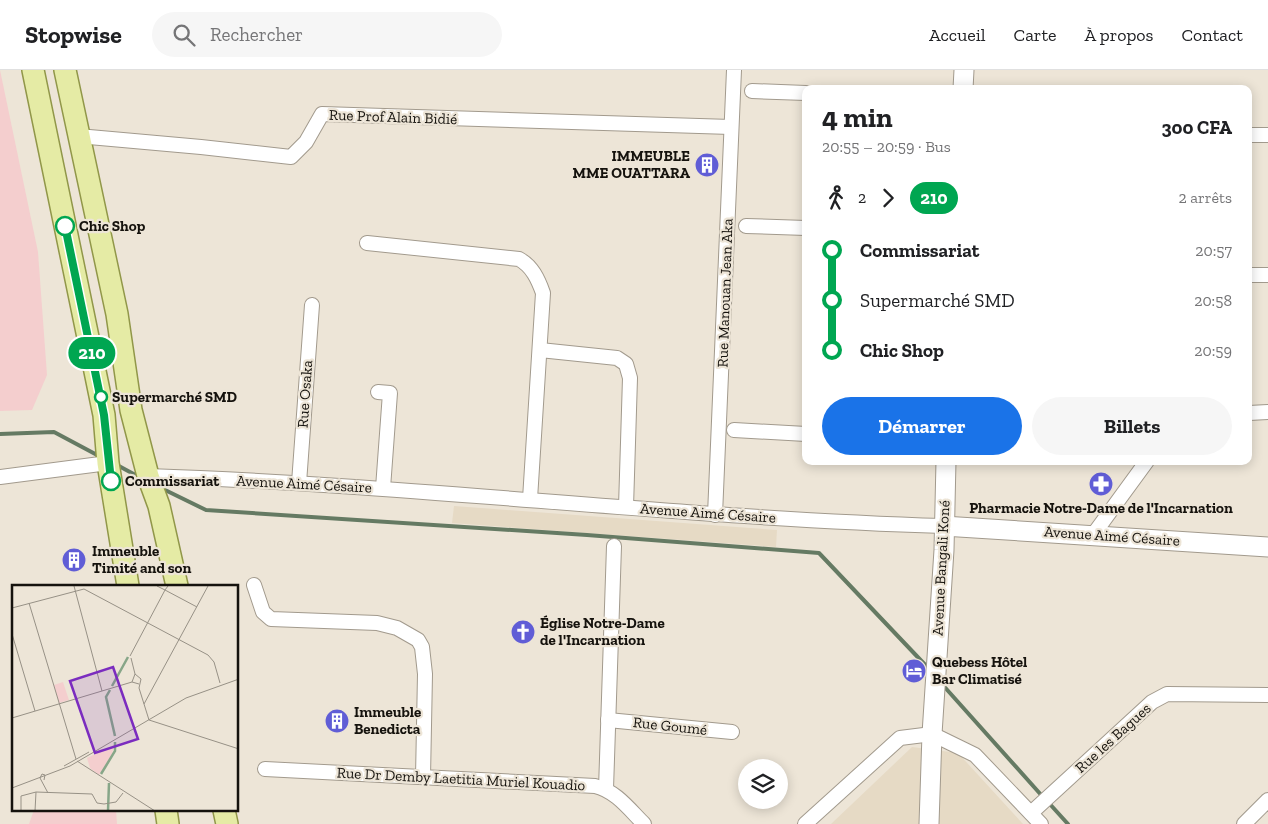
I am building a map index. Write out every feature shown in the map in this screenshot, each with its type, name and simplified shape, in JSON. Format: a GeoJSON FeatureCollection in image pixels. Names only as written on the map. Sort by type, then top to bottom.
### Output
{"type":"FeatureCollection","features":[{"type":"Feature","properties":{"kind":"main road"},"geometry":{"type":"LineString","coordinates":[[34,70],[104,415],[108,463],[128,585]]}},
{"type":"Feature","properties":{"kind":"main road"},"geometry":{"type":"LineString","coordinates":[[65,70],[116,314],[131,410],[148,476],[159,506],[177,585]]}},
{"type":"Feature","properties":{"kind":"street","name":"Rue Manouan Jean Aka"},"geometry":{"type":"LineString","coordinates":[[715,515],[734,70]]}},
{"type":"Feature","properties":{"kind":"street"},"geometry":{"type":"LineString","coordinates":[[963,85],[964,70]]}},
{"type":"Feature","properties":{"kind":"street"},"geometry":{"type":"LineString","coordinates":[[752,91],[802,93]]}},
{"type":"Feature","properties":{"kind":"street","name":"Rue Prof Alain Bidié"},"geometry":{"type":"LineString","coordinates":[[78,136],[201,147],[291,158],[306,142],[322,114],[731,127]]}},
{"type":"Feature","properties":{"kind":"street"},"geometry":{"type":"LineString","coordinates":[[1252,134],[1268,135]]}},
{"type":"Feature","properties":{"kind":"street"},"geometry":{"type":"LineString","coordinates":[[746,226],[802,228]]}},
{"type":"Feature","properties":{"kind":"street"},"geometry":{"type":"LineString","coordinates":[[367,243],[519,258],[527,263],[539,281],[543,293],[530,499]]}},
{"type":"Feature","properties":{"kind":"street"},"geometry":{"type":"LineString","coordinates":[[1252,274],[1268,275]]}},
{"type":"Feature","properties":{"kind":"street","name":"Rue Osaka"},"geometry":{"type":"LineString","coordinates":[[299,483],[312,305]]}},
{"type":"Feature","properties":{"kind":"street"},"geometry":{"type":"LineString","coordinates":[[540,350],[617,358],[626,364],[630,378],[626,507]]}},
{"type":"Feature","properties":{"kind":"street"},"geometry":{"type":"LineString","coordinates":[[378,392],[390,393],[383,488]]}},
{"type":"Feature","properties":{"kind":"street"},"geometry":{"type":"LineString","coordinates":[[1252,413],[1268,412]]}},
{"type":"Feature","properties":{"kind":"street"},"geometry":{"type":"LineString","coordinates":[[734,430],[802,434]]}},
{"type":"Feature","properties":{"kind":"street"},"geometry":{"type":"LineString","coordinates":[[0,477],[108,463]]}},
{"type":"Feature","properties":{"kind":"street","name":"Avenue Bangali Koné"},"geometry":{"type":"LineString","coordinates":[[929,824],[932,734],[944,550],[946,465]]}},
{"type":"Feature","properties":{"kind":"street"},"geometry":{"type":"LineString","coordinates":[[1093,535],[1144,465]]}},
{"type":"Feature","properties":{"kind":"street","name":"Avenue Aimé Césaire"},"geometry":{"type":"LineString","coordinates":[[148,476],[383,488],[715,515],[944,526],[1268,546]]}},
{"type":"Feature","properties":{"kind":"street"},"geometry":{"type":"LineString","coordinates":[[606,788],[614,546]]}},
{"type":"Feature","properties":{"kind":"street"},"geometry":{"type":"LineString","coordinates":[[254,584],[264,612],[271,619],[376,623],[397,628],[418,640],[422,647],[425,674],[423,777]]}},
{"type":"Feature","properties":{"kind":"street","name":"Rue les Bagues"},"geometry":{"type":"LineString","coordinates":[[1031,813],[1152,702],[1167,694],[1268,696]]}},
{"type":"Feature","properties":{"kind":"street","name":"Rue Goumé"},"geometry":{"type":"LineString","coordinates":[[608,720],[732,732]]}},
{"type":"Feature","properties":{"kind":"street"},"geometry":{"type":"LineString","coordinates":[[805,824],[900,738],[932,734],[975,755],[1041,824]]}},
{"type":"Feature","properties":{"kind":"street","name":"Rue Dr Demby Laetitia Muriel Kouadio"},"geometry":{"type":"LineString","coordinates":[[265,769],[583,784],[606,788],[644,824]]}},
{"type":"Feature","properties":{"kind":"street"},"geometry":{"type":"LineString","coordinates":[[1244,824],[1268,800]]}},
{"type":"Feature","properties":{"kind":"shaded area"},"geometry":{"type":"Polygon","coordinates":[[[0,70],[38,252],[47,375],[32,410],[0,411],[0,70]]]}},
{"type":"Feature","properties":{"kind":"shaded area"},"geometry":{"type":"Polygon","coordinates":[[[454,506],[777,530],[776,547],[452,523],[454,506]]]}},
{"type":"Feature","properties":{"kind":"shaded area"},"geometry":{"type":"Polygon","coordinates":[[[912,747],[958,753],[1023,824],[831,824],[912,747]]]}},
{"type":"Feature","properties":{"kind":"shaded area"},"geometry":{"type":"Polygon","coordinates":[[[33,812],[116,812],[117,824],[29,824],[33,812]]]}},
{"type":"Feature","properties":{"kind":"waterway"},"geometry":{"type":"LineString","coordinates":[[0,434],[54,432],[99,456]]}},
{"type":"Feature","properties":{"kind":"waterway"},"geometry":{"type":"LineString","coordinates":[[117,465],[141,478]]}},
{"type":"Feature","properties":{"kind":"waterway"},"geometry":{"type":"LineString","coordinates":[[161,488],[206,510],[587,535],[819,553],[930,670]]}},
{"type":"Feature","properties":{"kind":"waterway"},"geometry":{"type":"LineString","coordinates":[[941,683],[1043,797]]}},
{"type":"Feature","properties":{"kind":"waterway"},"geometry":{"type":"LineString","coordinates":[[1048,802],[1068,824]]}},
{"type":"Feature","properties":{"kind":"bus line","name":"210"},"geometry":{"type":"LineString","coordinates":[[65,226],[104,415],[111,481]]}},
{"type":"Feature","properties":{"kind":"place","name":"IMMEUBLE MME OUATTARA"},"geometry":{"type":"Point","coordinates":[707,165]}},
{"type":"Feature","properties":{"kind":"place","name":"Chic Shop"},"geometry":{"type":"Point","coordinates":[65,226]}},
{"type":"Feature","properties":{"kind":"place","name":"Supermarché SMD"},"geometry":{"type":"Point","coordinates":[101,397]}},
{"type":"Feature","properties":{"kind":"place","name":"Commissariat"},"geometry":{"type":"Point","coordinates":[111,481]}},
{"type":"Feature","properties":{"kind":"place","name":"Pharmacie Notre-Dame de l'Incarnation"},"geometry":{"type":"Point","coordinates":[1101,484]}},
{"type":"Feature","properties":{"kind":"place","name":"Immeuble Timité and son"},"geometry":{"type":"Point","coordinates":[74,560]}},
{"type":"Feature","properties":{"kind":"place","name":"Église Notre-Dame de l'Incarnation"},"geometry":{"type":"Point","coordinates":[523,632]}},
{"type":"Feature","properties":{"kind":"place","name":"Quebess Hôtel Bar Climatisé"},"geometry":{"type":"Point","coordinates":[914,671]}},
{"type":"Feature","properties":{"kind":"place","name":"Immeuble Benedicta"},"geometry":{"type":"Point","coordinates":[337,721]}}]}
